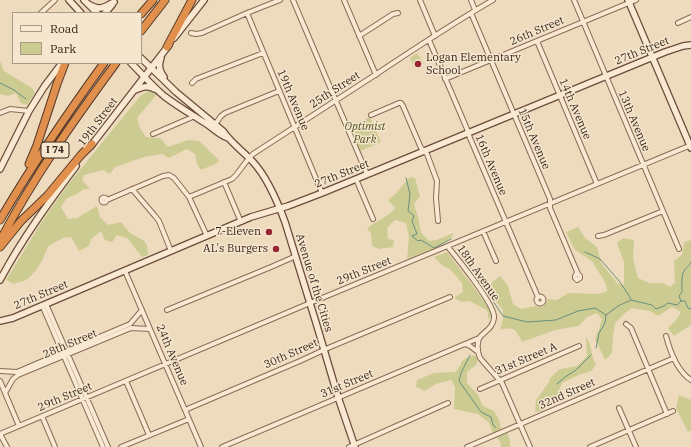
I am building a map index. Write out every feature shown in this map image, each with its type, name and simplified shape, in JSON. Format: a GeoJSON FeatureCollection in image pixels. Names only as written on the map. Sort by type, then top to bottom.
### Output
{"type":"FeatureCollection","features":[{"type":"Feature","properties":{"kind":"highway"},"geometry":{"type":"LineString","coordinates":[[142,13],[153,0]]}},
{"type":"Feature","properties":{"kind":"highway"},"geometry":{"type":"LineString","coordinates":[[142,30],[165,0]]}},
{"type":"Feature","properties":{"kind":"highway"},"geometry":{"type":"LineString","coordinates":[[166,50],[192,0]]}},
{"type":"Feature","properties":{"kind":"highway"},"geometry":{"type":"LineString","coordinates":[[12,200],[36,150],[65,64]]}},
{"type":"Feature","properties":{"kind":"highway","name":"I 74"},"geometry":{"type":"LineString","coordinates":[[0,220],[52,135],[103,64]]}},
{"type":"Feature","properties":{"kind":"highway","name":"I 74"},"geometry":{"type":"LineString","coordinates":[[0,241],[31,187],[57,146],[115,64]]}},
{"type":"Feature","properties":{"kind":"highway"},"geometry":{"type":"LineString","coordinates":[[0,247],[21,221],[47,196],[92,144]]}},
{"type":"Feature","properties":{"kind":"main road"},"geometry":{"type":"LineString","coordinates":[[69,0],[80,12]]}},
{"type":"Feature","properties":{"kind":"main road","name":"19th Street"},"geometry":{"type":"LineString","coordinates":[[0,280],[60,187],[204,0]]}},
{"type":"Feature","properties":{"kind":"main road"},"geometry":{"type":"LineString","coordinates":[[86,2],[94,8],[101,9],[115,1]]}},
{"type":"Feature","properties":{"kind":"main road"},"geometry":{"type":"LineString","coordinates":[[106,12],[115,1]]}},
{"type":"Feature","properties":{"kind":"main road"},"geometry":{"type":"LineString","coordinates":[[628,1],[691,146]]}},
{"type":"Feature","properties":{"kind":"main road"},"geometry":{"type":"LineString","coordinates":[[86,2],[96,12]]}},
{"type":"Feature","properties":{"kind":"main road","name":"27th Street"},"geometry":{"type":"LineString","coordinates":[[0,321],[8,320],[251,217],[322,193],[652,57],[675,48],[691,45]]}},
{"type":"Feature","properties":{"kind":"main road"},"geometry":{"type":"LineString","coordinates":[[166,50],[159,62],[159,70],[161,74],[201,114]]}},
{"type":"Feature","properties":{"kind":"main road","name":"Avenue of the Cities"},"geometry":{"type":"LineString","coordinates":[[142,59],[201,114],[221,136],[228,138],[249,158],[263,175],[280,208],[296,256],[353,446]]}},
{"type":"Feature","properties":{"kind":"main road"},"geometry":{"type":"LineString","coordinates":[[0,167],[29,111],[44,87],[61,64]]}},
{"type":"Feature","properties":{"kind":"main road","name":"Avenue of the Cities"},"geometry":{"type":"LineString","coordinates":[[132,64],[160,92],[175,104],[214,127]]}},
{"type":"Feature","properties":{"kind":"main road"},"geometry":{"type":"LineString","coordinates":[[135,90],[146,86],[160,92]]}},
{"type":"Feature","properties":{"kind":"street"},"geometry":{"type":"LineString","coordinates":[[42,12],[55,0]]}},
{"type":"Feature","properties":{"kind":"street"},"geometry":{"type":"LineString","coordinates":[[191,33],[202,33],[280,0]]}},
{"type":"Feature","properties":{"kind":"street"},"geometry":{"type":"LineString","coordinates":[[293,0],[367,174]]}},
{"type":"Feature","properties":{"kind":"street"},"geometry":{"type":"LineString","coordinates":[[344,0],[376,74]]}},
{"type":"Feature","properties":{"kind":"street"},"geometry":{"type":"LineString","coordinates":[[420,0],[435,36]]}},
{"type":"Feature","properties":{"kind":"street","name":"15th Avenue"},"geometry":{"type":"LineString","coordinates":[[471,0],[473,11],[491,60],[550,199],[550,208],[578,274]]}},
{"type":"Feature","properties":{"kind":"street","name":"25th Street"},"geometry":{"type":"LineString","coordinates":[[189,197],[234,177],[253,154],[473,11],[493,0]]}},
{"type":"Feature","properties":{"kind":"street","name":"13th Avenue"},"geometry":{"type":"LineString","coordinates":[[574,0],[679,249]]}},
{"type":"Feature","properties":{"kind":"street","name":"26th Street"},"geometry":{"type":"LineString","coordinates":[[445,79],[628,1],[636,0]]}},
{"type":"Feature","properties":{"kind":"street","name":"19th Avenue"},"geometry":{"type":"LineString","coordinates":[[247,13],[322,193]]}},
{"type":"Feature","properties":{"kind":"street"},"geometry":{"type":"LineString","coordinates":[[359,36],[393,14],[398,13]]}},
{"type":"Feature","properties":{"kind":"street"},"geometry":{"type":"LineString","coordinates":[[678,23],[691,18]]}},
{"type":"Feature","properties":{"kind":"street","name":"16th Avenue"},"geometry":{"type":"LineString","coordinates":[[429,40],[538,297]]}},
{"type":"Feature","properties":{"kind":"street","name":"14th Avenue"},"geometry":{"type":"LineString","coordinates":[[537,41],[597,184]]}},
{"type":"Feature","properties":{"kind":"street"},"geometry":{"type":"LineString","coordinates":[[192,83],[196,79],[264,52]]}},
{"type":"Feature","properties":{"kind":"street"},"geometry":{"type":"LineString","coordinates":[[214,127],[221,116],[225,113],[279,91]]}},
{"type":"Feature","properties":{"kind":"street"},"geometry":{"type":"LineString","coordinates":[[371,115],[399,103],[403,106],[437,180],[436,198],[438,221]]}},
{"type":"Feature","properties":{"kind":"street"},"geometry":{"type":"LineString","coordinates":[[0,113],[10,109],[29,111]]}},
{"type":"Feature","properties":{"kind":"street"},"geometry":{"type":"LineString","coordinates":[[153,134],[201,114]]}},
{"type":"Feature","properties":{"kind":"street","name":"29th Street"},"geometry":{"type":"LineString","coordinates":[[0,434],[310,303],[691,146]]}},
{"type":"Feature","properties":{"kind":"street"},"geometry":{"type":"LineString","coordinates":[[107,200],[163,176],[169,175],[174,178],[189,197],[207,236]]}},
{"type":"Feature","properties":{"kind":"street"},"geometry":{"type":"LineString","coordinates":[[356,179],[373,219]]}},
{"type":"Feature","properties":{"kind":"street"},"geometry":{"type":"LineString","coordinates":[[224,182],[242,222]]}},
{"type":"Feature","properties":{"kind":"street"},"geometry":{"type":"LineString","coordinates":[[132,189],[159,221],[171,251]]}},
{"type":"Feature","properties":{"kind":"street"},"geometry":{"type":"LineString","coordinates":[[598,236],[663,211]]}},
{"type":"Feature","properties":{"kind":"street"},"geometry":{"type":"LineString","coordinates":[[483,231],[496,261]]}},
{"type":"Feature","properties":{"kind":"street","name":"18th Avenue"},"geometry":{"type":"LineString","coordinates":[[448,247],[483,294],[493,311],[494,320],[491,326],[479,338]]}},
{"type":"Feature","properties":{"kind":"street"},"geometry":{"type":"LineString","coordinates":[[166,310],[296,256]]}},
{"type":"Feature","properties":{"kind":"street","name":"24th Avenue"},"geometry":{"type":"LineString","coordinates":[[125,271],[201,447]]}},
{"type":"Feature","properties":{"kind":"street","name":"30th Street"},"geometry":{"type":"LineString","coordinates":[[185,410],[450,297]]}},
{"type":"Feature","properties":{"kind":"street"},"geometry":{"type":"LineString","coordinates":[[44,305],[108,447]]}},
{"type":"Feature","properties":{"kind":"street","name":"28th Street"},"geometry":{"type":"LineString","coordinates":[[5,393],[15,377],[130,324],[142,310]]}},
{"type":"Feature","properties":{"kind":"street"},"geometry":{"type":"LineString","coordinates":[[626,324],[630,328],[667,414]]}},
{"type":"Feature","properties":{"kind":"street","name":"28th Street"},"geometry":{"type":"LineString","coordinates":[[0,371],[17,372],[131,328],[150,329]]}},
{"type":"Feature","properties":{"kind":"street"},"geometry":{"type":"LineString","coordinates":[[666,336],[674,358],[682,372],[691,380]]}},
{"type":"Feature","properties":{"kind":"street"},"geometry":{"type":"LineString","coordinates":[[479,338],[478,352],[480,358],[500,380],[530,447]]}},
{"type":"Feature","properties":{"kind":"street","name":"31st Street"},"geometry":{"type":"LineString","coordinates":[[222,447],[479,338]]}},
{"type":"Feature","properties":{"kind":"street"},"geometry":{"type":"LineString","coordinates":[[465,344],[478,352]]}},
{"type":"Feature","properties":{"kind":"street","name":"31st Street A"},"geometry":{"type":"LineString","coordinates":[[480,389],[579,346]]}},
{"type":"Feature","properties":{"kind":"street","name":"32nd Street"},"geometry":{"type":"LineString","coordinates":[[468,447],[674,358]]}},
{"type":"Feature","properties":{"kind":"street"},"geometry":{"type":"LineString","coordinates":[[0,381],[19,426]]}},
{"type":"Feature","properties":{"kind":"street"},"geometry":{"type":"LineString","coordinates":[[126,381],[150,435]]}},
{"type":"Feature","properties":{"kind":"street"},"geometry":{"type":"LineString","coordinates":[[85,398],[103,447]]}},
{"type":"Feature","properties":{"kind":"street"},"geometry":{"type":"LineString","coordinates":[[353,446],[448,403]]}},
{"type":"Feature","properties":{"kind":"street"},"geometry":{"type":"LineString","coordinates":[[619,408],[636,447]]}},
{"type":"Feature","properties":{"kind":"street"},"geometry":{"type":"LineString","coordinates":[[590,447],[673,411]]}},
{"type":"Feature","properties":{"kind":"street"},"geometry":{"type":"LineString","coordinates":[[42,416],[55,447]]}},
{"type":"Feature","properties":{"kind":"street"},"geometry":{"type":"LineString","coordinates":[[121,447],[189,419]]}},
{"type":"Feature","properties":{"kind":"street"},"geometry":{"type":"LineString","coordinates":[[0,434],[7,447]]}},
{"type":"Feature","properties":{"kind":"green space"},"geometry":{"type":"Polygon","coordinates":[[[417,53],[424,64],[414,68],[410,58],[417,53]]]}},
{"type":"Feature","properties":{"kind":"green space"},"geometry":{"type":"Polygon","coordinates":[[[0,61],[4,71],[32,88],[35,93],[27,105],[21,103],[16,93],[8,96],[0,94],[0,61]]]}},
{"type":"Feature","properties":{"kind":"green space"},"geometry":{"type":"Polygon","coordinates":[[[151,90],[157,94],[137,118],[140,128],[146,137],[160,138],[168,147],[188,140],[199,141],[219,160],[217,163],[201,170],[197,164],[195,154],[187,149],[169,158],[162,154],[144,157],[115,167],[110,174],[103,170],[84,175],[82,180],[90,189],[84,189],[66,199],[61,207],[68,219],[77,218],[97,206],[100,217],[108,225],[121,222],[129,232],[143,240],[147,245],[148,255],[142,257],[127,238],[117,235],[112,242],[105,240],[101,231],[91,239],[89,246],[79,251],[71,237],[63,238],[48,246],[40,264],[34,273],[26,280],[14,284],[6,280],[43,220],[70,182],[141,95],[151,90]]]}},
{"type":"Feature","properties":{"kind":"green space","name":"Optimist Park"},"geometry":{"type":"Polygon","coordinates":[[[370,117],[381,142],[360,151],[350,126],[370,117]]]}},
{"type":"Feature","properties":{"kind":"green space"},"geometry":{"type":"Polygon","coordinates":[[[410,177],[415,178],[420,196],[414,204],[421,232],[429,241],[437,240],[453,233],[452,237],[440,246],[407,259],[409,237],[406,223],[395,220],[387,228],[388,239],[394,240],[393,247],[379,249],[372,246],[371,233],[367,229],[395,208],[388,200],[410,177]]]}},
{"type":"Feature","properties":{"kind":"green space"},"geometry":{"type":"Polygon","coordinates":[[[578,227],[585,238],[597,247],[601,263],[617,283],[624,285],[624,262],[617,243],[623,238],[634,240],[633,258],[638,278],[649,283],[663,283],[670,287],[675,283],[674,261],[682,255],[684,242],[691,240],[691,325],[674,336],[668,328],[677,319],[681,312],[672,307],[658,316],[650,311],[632,308],[615,323],[612,353],[605,360],[595,339],[602,319],[597,313],[587,317],[579,326],[555,330],[522,342],[516,331],[512,329],[500,330],[503,319],[503,310],[485,288],[500,276],[508,286],[513,304],[521,309],[535,306],[543,307],[548,299],[557,300],[568,293],[599,294],[607,291],[606,284],[592,261],[575,250],[566,232],[578,227]]]}},
{"type":"Feature","properties":{"kind":"green space"},"geometry":{"type":"Polygon","coordinates":[[[447,252],[491,310],[492,314],[489,320],[487,310],[469,301],[462,302],[454,298],[463,292],[462,283],[450,269],[443,266],[434,257],[447,252]]]}},
{"type":"Feature","properties":{"kind":"green space"},"geometry":{"type":"Polygon","coordinates":[[[586,337],[596,365],[591,371],[562,383],[556,401],[546,405],[543,411],[535,412],[536,400],[549,382],[550,378],[560,369],[577,366],[587,356],[586,337]]]}},
{"type":"Feature","properties":{"kind":"green space"},"geometry":{"type":"Polygon","coordinates":[[[474,355],[477,357],[477,364],[467,372],[467,383],[478,395],[483,406],[494,411],[499,420],[501,429],[493,433],[489,423],[478,414],[454,409],[455,387],[451,380],[436,384],[425,391],[416,387],[417,380],[434,373],[456,372],[463,360],[474,355]]]}},
{"type":"Feature","properties":{"kind":"green space"},"geometry":{"type":"Polygon","coordinates":[[[679,395],[691,400],[691,430],[688,432],[676,408],[679,395]]]}},
{"type":"Feature","properties":{"kind":"green space"},"geometry":{"type":"Polygon","coordinates":[[[507,432],[510,447],[501,447],[500,441],[496,437],[507,432]]]}},
{"type":"Feature","properties":{"kind":"waterway"},"geometry":{"type":"LineString","coordinates":[[0,83],[14,90],[26,99]]}},
{"type":"Feature","properties":{"kind":"waterway"},"geometry":{"type":"LineString","coordinates":[[406,178],[410,194],[408,211],[414,216],[412,221],[417,234],[412,236],[418,241],[421,240],[434,248],[451,239]]}},
{"type":"Feature","properties":{"kind":"waterway"},"geometry":{"type":"LineString","coordinates":[[585,252],[600,259],[620,282],[631,299]]}},
{"type":"Feature","properties":{"kind":"waterway"},"geometry":{"type":"LineString","coordinates":[[461,253],[503,316],[527,322],[556,320],[578,311],[595,308],[606,315],[618,306],[631,300],[652,305],[656,309],[668,303],[677,305],[681,301],[685,301],[688,308],[691,309]]}},
{"type":"Feature","properties":{"kind":"waterway"},"geometry":{"type":"LineString","coordinates":[[681,301],[679,296],[682,292],[682,276],[691,262]]}},
{"type":"Feature","properties":{"kind":"waterway"},"geometry":{"type":"LineString","coordinates":[[596,348],[599,333],[605,323],[606,315]]}},
{"type":"Feature","properties":{"kind":"waterway"},"geometry":{"type":"LineString","coordinates":[[470,355],[461,373],[459,381],[481,412],[491,417],[493,425],[496,428]]}},
{"type":"Feature","properties":{"kind":"waterway"},"geometry":{"type":"LineString","coordinates":[[557,384],[576,370],[591,355]]}},
{"type":"Feature","properties":{"kind":"place","name":"Logan Elementary School"},"geometry":{"type":"Point","coordinates":[418,64]}},
{"type":"Feature","properties":{"kind":"place","name":"7-Eleven"},"geometry":{"type":"Point","coordinates":[269,232]}},
{"type":"Feature","properties":{"kind":"place","name":"AL's Burgers"},"geometry":{"type":"Point","coordinates":[276,249]}}]}
